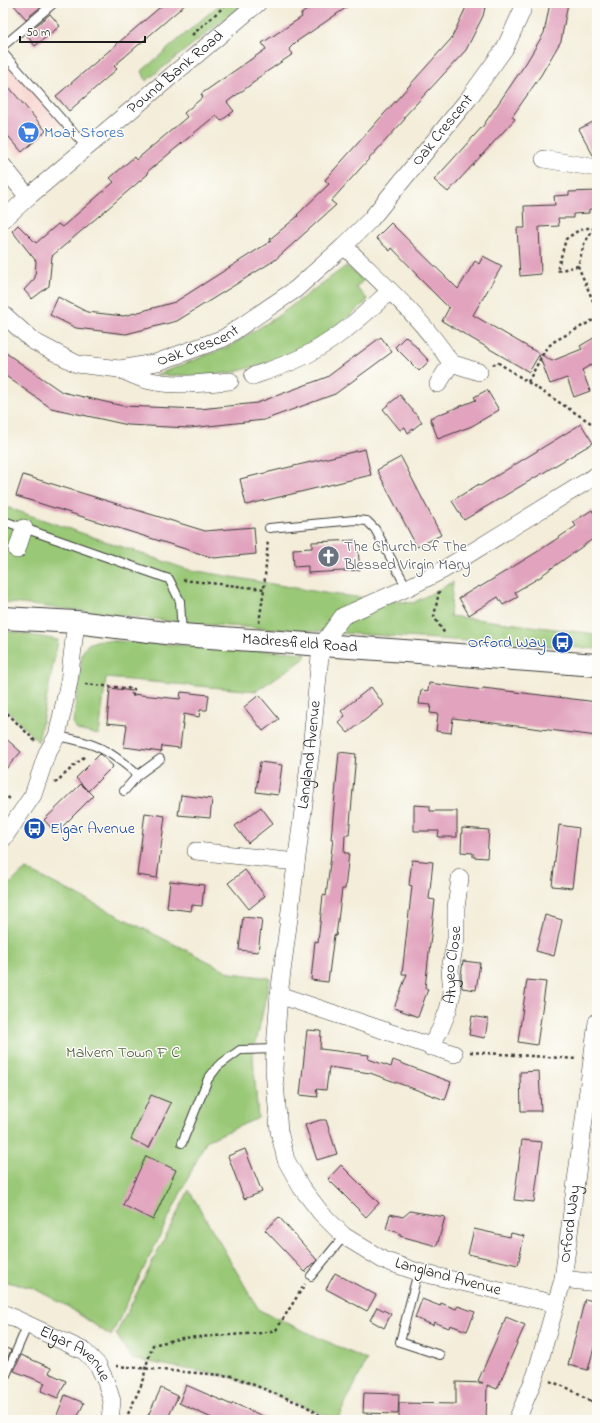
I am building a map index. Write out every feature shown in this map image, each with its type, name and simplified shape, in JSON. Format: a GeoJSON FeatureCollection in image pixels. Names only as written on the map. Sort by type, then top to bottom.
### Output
{"type":"FeatureCollection","features":[{"type":"Feature","properties":{"kind":"street","name":"Pound Bank Road"},"geometry":{"type":"LineString","coordinates":[[3,220],[28,197],[258,3]]}},
{"type":"Feature","properties":{"kind":"street","name":"Oak Crescent"},"geometry":{"type":"LineString","coordinates":[[119,369],[158,362],[224,338],[296,289],[344,246],[371,219],[469,98],[505,48],[522,11],[523,3]]}},
{"type":"Feature","properties":{"kind":"street"},"geometry":{"type":"LineString","coordinates":[[544,159],[597,168]]}},
{"type":"Feature","properties":{"kind":"street"},"geometry":{"type":"LineString","coordinates":[[3,166],[28,197]]}},
{"type":"Feature","properties":{"kind":"street"},"geometry":{"type":"LineString","coordinates":[[344,246],[420,321],[440,345],[451,363],[479,372]]}},
{"type":"Feature","properties":{"kind":"street"},"geometry":{"type":"LineString","coordinates":[[253,376],[293,362],[311,353],[339,335],[390,292]]}},
{"type":"Feature","properties":{"kind":"street","name":"Oak Crescent"},"geometry":{"type":"LineString","coordinates":[[3,314],[33,341],[77,364],[119,369],[144,379],[158,382],[194,384],[230,381]]}},
{"type":"Feature","properties":{"kind":"street"},"geometry":{"type":"LineString","coordinates":[[438,384],[451,363]]}},
{"type":"Feature","properties":{"kind":"street"},"geometry":{"type":"LineString","coordinates":[[321,646],[343,616],[407,588],[443,570],[597,475]]}},
{"type":"Feature","properties":{"kind":"street"},"geometry":{"type":"LineString","coordinates":[[17,550],[24,528]]}},
{"type":"Feature","properties":{"kind":"street","name":"Madresfield Road"},"geometry":{"type":"LineString","coordinates":[[3,618],[76,622],[182,635],[256,641],[597,665]]}},
{"type":"Feature","properties":{"kind":"street"},"geometry":{"type":"LineString","coordinates":[[3,839],[23,811],[35,790],[47,753],[57,736],[69,682],[76,622]]}},
{"type":"Feature","properties":{"kind":"street","name":"Langland Avenue"},"geometry":{"type":"LineString","coordinates":[[321,646],[279,995],[275,1049],[274,1070],[279,1131],[286,1160],[301,1187],[321,1213],[344,1236],[383,1260],[418,1272],[556,1304]]}},
{"type":"Feature","properties":{"kind":"street"},"geometry":{"type":"LineString","coordinates":[[196,851],[296,862]]}},
{"type":"Feature","properties":{"kind":"street","name":"Atyeo Close"},"geometry":{"type":"LineString","coordinates":[[430,1047],[440,1030],[448,1010],[452,993],[450,969],[456,939],[456,908],[460,878]]}},
{"type":"Feature","properties":{"kind":"street"},"geometry":{"type":"LineString","coordinates":[[279,995],[454,1054]]}},
{"type":"Feature","properties":{"kind":"street","name":"Orford Way"},"geometry":{"type":"LineString","coordinates":[[517,1420],[536,1374],[563,1278],[597,1022]]}},
{"type":"Feature","properties":{"kind":"street"},"geometry":{"type":"LineString","coordinates":[[563,1278],[597,1283]]}},
{"type":"Feature","properties":{"kind":"street","name":"Elgar Avenue"},"geometry":{"type":"LineString","coordinates":[[3,1313],[84,1351],[98,1365],[106,1382],[112,1401],[110,1420]]}},
{"type":"Feature","properties":{"kind":"lane"},"geometry":{"type":"LineString","coordinates":[[3,46],[54,3]]}},
{"type":"Feature","properties":{"kind":"lane"},"geometry":{"type":"LineString","coordinates":[[3,53],[87,148]]}},
{"type":"Feature","properties":{"kind":"lane"},"geometry":{"type":"LineString","coordinates":[[4,521],[169,578],[180,601],[182,635]]}},
{"type":"Feature","properties":{"kind":"lane"},"geometry":{"type":"LineString","coordinates":[[269,528],[367,521],[375,529],[407,588]]}},
{"type":"Feature","properties":{"kind":"lane"},"geometry":{"type":"LineString","coordinates":[[57,736],[95,745],[120,760],[138,775]]}},
{"type":"Feature","properties":{"kind":"lane"},"geometry":{"type":"LineString","coordinates":[[124,791],[138,775],[160,759]]}},
{"type":"Feature","properties":{"kind":"lane"},"geometry":{"type":"LineString","coordinates":[[182,1143],[208,1079],[218,1066],[240,1050],[275,1049]]}},
{"type":"Feature","properties":{"kind":"lane"},"geometry":{"type":"LineString","coordinates":[[310,1276],[344,1236]]}},
{"type":"Feature","properties":{"kind":"lane"},"geometry":{"type":"LineString","coordinates":[[418,1272],[400,1342],[440,1355]]}},
{"type":"Feature","properties":{"kind":"lane"},"geometry":{"type":"LineString","coordinates":[[3,1382],[28,1324]]}},
{"type":"Feature","properties":{"kind":"path"},"geometry":{"type":"LineString","coordinates":[[597,222],[593,226],[584,244],[578,266],[597,310]]}},
{"type":"Feature","properties":{"kind":"path"},"geometry":{"type":"LineString","coordinates":[[578,266],[557,271],[566,239],[580,230],[593,226]]}},
{"type":"Feature","properties":{"kind":"path"},"geometry":{"type":"LineString","coordinates":[[528,382],[545,350],[553,342],[597,318]]}},
{"type":"Feature","properties":{"kind":"path"},"geometry":{"type":"LineString","coordinates":[[479,372],[497,362],[597,427]]}},
{"type":"Feature","properties":{"kind":"path"},"geometry":{"type":"LineString","coordinates":[[256,641],[264,589],[269,528]]}},
{"type":"Feature","properties":{"kind":"path"},"geometry":{"type":"LineString","coordinates":[[443,570],[434,617],[457,655]]}},
{"type":"Feature","properties":{"kind":"path"},"geometry":{"type":"LineString","coordinates":[[169,578],[264,589]]}},
{"type":"Feature","properties":{"kind":"path"},"geometry":{"type":"LineString","coordinates":[[69,682],[134,689],[133,699]]}},
{"type":"Feature","properties":{"kind":"path"},"geometry":{"type":"LineString","coordinates":[[3,709],[47,753]]}},
{"type":"Feature","properties":{"kind":"path"},"geometry":{"type":"LineString","coordinates":[[35,790],[47,791],[91,751],[95,745]]}},
{"type":"Feature","properties":{"kind":"path"},"geometry":{"type":"LineString","coordinates":[[454,1054],[468,1052],[591,1060]]}},
{"type":"Feature","properties":{"kind":"path"},"geometry":{"type":"LineString","coordinates":[[125,1420],[144,1379],[144,1369],[153,1345],[182,1338],[261,1333],[276,1330],[310,1276]]}},
{"type":"Feature","properties":{"kind":"path"},"geometry":{"type":"LineString","coordinates":[[98,1365],[232,1376],[306,1406],[327,1420]]}},
{"type":"Feature","properties":{"kind":"path"},"geometry":{"type":"LineString","coordinates":[[536,1374],[570,1390],[597,1406]]}},
{"type":"Feature","properties":{"kind":"path"},"geometry":{"type":"LineString","coordinates":[[590,1402],[597,1398]]}},
{"type":"Feature","properties":{"kind":"shaded area"},"geometry":{"type":"Polygon","coordinates":[[[3,57],[60,123],[18,157],[3,140],[3,57]]]}},
{"type":"Feature","properties":{"kind":"green space"},"geometry":{"type":"Polygon","coordinates":[[[221,3],[245,3],[146,81],[142,71],[221,3]]]}},
{"type":"Feature","properties":{"kind":"green space"},"geometry":{"type":"Polygon","coordinates":[[[346,266],[364,280],[356,287],[368,300],[326,337],[276,361],[230,373],[194,376],[156,375],[230,346],[275,318],[346,266]]]}},
{"type":"Feature","properties":{"kind":"green space"},"geometry":{"type":"Polygon","coordinates":[[[3,506],[186,569],[330,594],[413,603],[453,582],[450,616],[596,634],[597,649],[196,624],[3,602],[3,506]]]}},
{"type":"Feature","properties":{"kind":"green space"},"geometry":{"type":"Polygon","coordinates":[[[3,630],[58,640],[38,742],[3,706],[3,630]]]}},
{"type":"Feature","properties":{"kind":"green space"},"geometry":{"type":"Polygon","coordinates":[[[99,640],[306,653],[304,659],[256,691],[106,678],[99,735],[77,730],[73,724],[82,653],[88,644],[99,640]]]}},
{"type":"Feature","properties":{"kind":"green space","name":"Malvern Town F C"},"geometry":{"type":"Polygon","coordinates":[[[26,869],[231,973],[270,978],[253,1056],[258,1118],[206,1141],[111,1336],[67,1306],[33,1288],[3,1281],[3,890],[26,869]]]}},
{"type":"Feature","properties":{"kind":"green space"},"geometry":{"type":"Polygon","coordinates":[[[189,1190],[259,1310],[367,1360],[337,1420],[230,1377],[132,1359],[116,1334],[189,1190]]]}},
{"type":"Feature","properties":{"kind":"building"},"geometry":{"type":"Polygon","coordinates":[[[12,3],[41,3],[43,5],[26,19],[12,3]]]}},
{"type":"Feature","properties":{"kind":"building"},"geometry":{"type":"Polygon","coordinates":[[[165,3],[187,3],[114,66],[117,69],[69,111],[56,96],[165,3]]]}},
{"type":"Feature","properties":{"kind":"building"},"geometry":{"type":"Polygon","coordinates":[[[324,3],[353,3],[296,42],[289,49],[293,54],[256,79],[257,80],[227,102],[234,111],[221,121],[216,115],[147,172],[148,174],[52,256],[49,286],[32,299],[24,290],[35,278],[36,261],[12,231],[18,225],[36,243],[58,224],[62,227],[114,182],[110,178],[134,157],[136,160],[187,117],[184,113],[203,97],[201,94],[266,49],[262,43],[302,17],[301,14],[314,5],[317,8],[324,3]]]}},
{"type":"Feature","properties":{"kind":"building"},"geometry":{"type":"Polygon","coordinates":[[[468,3],[486,3],[483,16],[466,50],[404,117],[405,119],[331,201],[336,205],[275,260],[177,321],[126,334],[76,328],[50,315],[58,297],[87,312],[124,316],[175,302],[271,241],[270,239],[298,216],[297,215],[329,184],[325,180],[451,39],[468,3]]]}},
{"type":"Feature","properties":{"kind":"building"},"geometry":{"type":"Polygon","coordinates":[[[550,3],[568,3],[561,41],[541,75],[512,117],[515,119],[448,192],[434,180],[483,126],[526,63],[544,33],[550,3]]]}},
{"type":"Feature","properties":{"kind":"building"},"geometry":{"type":"Polygon","coordinates":[[[50,14],[60,26],[35,46],[26,34],[50,14]]]}},
{"type":"Feature","properties":{"kind":"building"},"geometry":{"type":"Polygon","coordinates":[[[3,80],[46,131],[22,152],[3,130],[3,80]]]}},
{"type":"Feature","properties":{"kind":"building"},"geometry":{"type":"Polygon","coordinates":[[[597,120],[597,158],[594,157],[579,129],[597,120]]]}},
{"type":"Feature","properties":{"kind":"building"},"geometry":{"type":"Polygon","coordinates":[[[597,191],[597,209],[589,209],[589,213],[573,214],[573,218],[558,218],[559,226],[539,227],[541,274],[520,276],[517,228],[525,228],[524,206],[555,205],[554,196],[569,195],[569,192],[597,191]]]}},
{"type":"Feature","properties":{"kind":"building"},"geometry":{"type":"Polygon","coordinates":[[[391,223],[458,289],[475,261],[479,264],[483,256],[502,266],[473,315],[552,361],[582,349],[580,346],[597,336],[597,375],[591,365],[582,370],[590,391],[574,397],[567,378],[550,384],[539,355],[529,372],[442,321],[449,308],[392,248],[390,251],[376,238],[391,223]]]}},
{"type":"Feature","properties":{"kind":"building"},"geometry":{"type":"Polygon","coordinates":[[[406,336],[429,361],[419,371],[395,347],[406,336]]]}},
{"type":"Feature","properties":{"kind":"building"},"geometry":{"type":"Polygon","coordinates":[[[381,337],[392,352],[335,394],[264,420],[190,428],[128,425],[51,408],[3,374],[3,351],[62,392],[123,406],[200,409],[257,403],[327,377],[381,337]]]}},
{"type":"Feature","properties":{"kind":"building"},"geometry":{"type":"Polygon","coordinates":[[[487,390],[499,410],[472,426],[438,439],[430,418],[476,400],[474,397],[487,390]]]}},
{"type":"Feature","properties":{"kind":"building"},"geometry":{"type":"Polygon","coordinates":[[[400,395],[422,422],[408,433],[405,427],[400,430],[383,409],[400,395]]]}},
{"type":"Feature","properties":{"kind":"building"},"geometry":{"type":"Polygon","coordinates":[[[581,424],[593,443],[464,520],[452,501],[479,484],[480,486],[581,424]]]}},
{"type":"Feature","properties":{"kind":"building"},"geometry":{"type":"Polygon","coordinates":[[[365,449],[371,475],[246,505],[240,479],[365,449]]]}},
{"type":"Feature","properties":{"kind":"building"},"geometry":{"type":"Polygon","coordinates":[[[401,457],[441,535],[417,547],[377,470],[401,457]]]}},
{"type":"Feature","properties":{"kind":"building"},"geometry":{"type":"Polygon","coordinates":[[[23,475],[205,531],[254,527],[256,554],[214,558],[16,496],[23,475]]]}},
{"type":"Feature","properties":{"kind":"building"},"geometry":{"type":"Polygon","coordinates":[[[592,510],[597,519],[597,536],[542,576],[515,592],[518,597],[503,605],[498,597],[469,615],[459,598],[537,552],[576,526],[573,522],[592,510]]]}},
{"type":"Feature","properties":{"kind":"building","name":"The Church Of The Blessed Virgin Mary"},"geometry":{"type":"Polygon","coordinates":[[[357,540],[360,570],[308,573],[308,566],[294,567],[293,549],[312,548],[312,542],[357,540]]]}},
{"type":"Feature","properties":{"kind":"building"},"geometry":{"type":"Polygon","coordinates":[[[429,683],[597,702],[597,736],[453,718],[451,733],[436,731],[438,714],[430,713],[431,705],[419,704],[421,690],[428,691],[429,683]]]}},
{"type":"Feature","properties":{"kind":"building"},"geometry":{"type":"Polygon","coordinates":[[[371,687],[384,705],[348,733],[338,722],[345,716],[341,711],[371,687]]]}},
{"type":"Feature","properties":{"kind":"building"},"geometry":{"type":"Polygon","coordinates":[[[110,688],[132,691],[131,694],[180,699],[181,692],[209,695],[207,710],[200,710],[199,717],[184,714],[180,748],[162,746],[161,752],[124,747],[127,725],[107,723],[110,688]]]}},
{"type":"Feature","properties":{"kind":"building"},"geometry":{"type":"Polygon","coordinates":[[[259,695],[279,719],[263,731],[244,707],[259,695]]]}},
{"type":"Feature","properties":{"kind":"building"},"geometry":{"type":"Polygon","coordinates":[[[3,736],[21,752],[3,772],[3,736]]]}},
{"type":"Feature","properties":{"kind":"building"},"geometry":{"type":"Polygon","coordinates":[[[339,752],[356,754],[349,835],[345,835],[344,853],[349,853],[345,889],[342,889],[328,982],[311,980],[315,941],[318,942],[323,895],[326,896],[333,839],[331,839],[339,752]]]}},
{"type":"Feature","properties":{"kind":"building"},"geometry":{"type":"Polygon","coordinates":[[[100,754],[113,766],[88,791],[76,778],[100,754]]]}},
{"type":"Feature","properties":{"kind":"building"},"geometry":{"type":"Polygon","coordinates":[[[260,762],[282,765],[278,795],[256,792],[260,762]]]}},
{"type":"Feature","properties":{"kind":"building"},"geometry":{"type":"Polygon","coordinates":[[[81,784],[93,796],[56,833],[44,820],[81,784]]]}},
{"type":"Feature","properties":{"kind":"building"},"geometry":{"type":"Polygon","coordinates":[[[181,795],[212,799],[210,818],[178,815],[181,795]]]}},
{"type":"Feature","properties":{"kind":"building"},"geometry":{"type":"Polygon","coordinates":[[[414,805],[430,806],[430,811],[457,811],[457,837],[438,837],[439,831],[414,831],[414,805]]]}},
{"type":"Feature","properties":{"kind":"building"},"geometry":{"type":"Polygon","coordinates":[[[261,807],[273,823],[248,843],[235,826],[261,807]]]}},
{"type":"Feature","properties":{"kind":"building"},"geometry":{"type":"Polygon","coordinates":[[[145,813],[165,816],[157,878],[137,875],[145,813]]]}},
{"type":"Feature","properties":{"kind":"building"},"geometry":{"type":"Polygon","coordinates":[[[559,825],[579,828],[572,888],[552,886],[559,825]]]}},
{"type":"Feature","properties":{"kind":"building"},"geometry":{"type":"Polygon","coordinates":[[[462,828],[489,830],[487,858],[473,857],[473,853],[461,852],[462,828]]]}},
{"type":"Feature","properties":{"kind":"building"},"geometry":{"type":"Polygon","coordinates":[[[412,860],[433,862],[429,899],[435,900],[425,988],[428,989],[418,1017],[394,1008],[407,974],[402,974],[412,886],[409,885],[412,860]]]}},
{"type":"Feature","properties":{"kind":"building"},"geometry":{"type":"Polygon","coordinates":[[[245,870],[265,896],[249,909],[228,883],[245,870]]]}},
{"type":"Feature","properties":{"kind":"building"},"geometry":{"type":"Polygon","coordinates":[[[170,881],[204,885],[202,906],[192,905],[191,911],[167,908],[170,881]]]}},
{"type":"Feature","properties":{"kind":"building"},"geometry":{"type":"Polygon","coordinates":[[[545,915],[562,920],[554,956],[536,951],[545,915]]]}},
{"type":"Feature","properties":{"kind":"building"},"geometry":{"type":"Polygon","coordinates":[[[243,917],[262,919],[258,952],[239,950],[243,917]]]}},
{"type":"Feature","properties":{"kind":"building"},"geometry":{"type":"Polygon","coordinates":[[[463,961],[480,963],[476,990],[462,988],[461,975],[463,961]]]}},
{"type":"Feature","properties":{"kind":"building"},"geometry":{"type":"Polygon","coordinates":[[[527,980],[546,982],[537,1045],[518,1042],[527,980]]]}},
{"type":"Feature","properties":{"kind":"building"},"geometry":{"type":"Polygon","coordinates":[[[472,1016],[488,1019],[485,1038],[469,1035],[472,1016]]]}},
{"type":"Feature","properties":{"kind":"building"},"geometry":{"type":"Polygon","coordinates":[[[307,1030],[321,1031],[320,1049],[369,1055],[368,1059],[391,1067],[393,1060],[451,1082],[445,1100],[370,1073],[329,1067],[326,1090],[316,1089],[318,1097],[300,1095],[307,1030]]]}},
{"type":"Feature","properties":{"kind":"building"},"geometry":{"type":"Polygon","coordinates":[[[539,1071],[541,1111],[521,1111],[520,1072],[539,1071]]]}},
{"type":"Feature","properties":{"kind":"building"},"geometry":{"type":"Polygon","coordinates":[[[151,1095],[171,1103],[149,1148],[131,1139],[151,1095]]]}},
{"type":"Feature","properties":{"kind":"building"},"geometry":{"type":"Polygon","coordinates":[[[320,1120],[326,1120],[337,1154],[317,1160],[305,1125],[320,1120]]]}},
{"type":"Feature","properties":{"kind":"building"},"geometry":{"type":"Polygon","coordinates":[[[522,1140],[542,1142],[534,1202],[514,1200],[522,1140]]]}},
{"type":"Feature","properties":{"kind":"building"},"geometry":{"type":"Polygon","coordinates":[[[245,1149],[262,1192],[244,1199],[228,1156],[245,1149]]]}},
{"type":"Feature","properties":{"kind":"building"},"geometry":{"type":"Polygon","coordinates":[[[146,1156],[176,1170],[153,1220],[123,1205],[146,1156]]]}},
{"type":"Feature","properties":{"kind":"building"},"geometry":{"type":"Polygon","coordinates":[[[341,1165],[379,1203],[366,1217],[328,1179],[341,1165]]]}},
{"type":"Feature","properties":{"kind":"building"},"geometry":{"type":"Polygon","coordinates":[[[410,1211],[445,1217],[437,1246],[400,1236],[400,1233],[386,1229],[390,1214],[403,1217],[410,1211]]]}},
{"type":"Feature","properties":{"kind":"building"},"geometry":{"type":"Polygon","coordinates":[[[279,1217],[317,1260],[305,1272],[265,1230],[279,1217]]]}},
{"type":"Feature","properties":{"kind":"building"},"geometry":{"type":"Polygon","coordinates":[[[474,1229],[510,1237],[511,1233],[524,1236],[518,1265],[468,1254],[474,1229]]]}},
{"type":"Feature","properties":{"kind":"building"},"geometry":{"type":"Polygon","coordinates":[[[335,1273],[376,1295],[367,1311],[326,1289],[335,1273]]]}},
{"type":"Feature","properties":{"kind":"building"},"geometry":{"type":"Polygon","coordinates":[[[422,1299],[440,1306],[441,1303],[456,1309],[458,1306],[475,1312],[467,1331],[450,1325],[449,1328],[434,1322],[433,1325],[415,1318],[422,1299]]]}},
{"type":"Feature","properties":{"kind":"building"},"geometry":{"type":"Polygon","coordinates":[[[585,1299],[597,1302],[597,1336],[588,1370],[568,1365],[585,1299]]]}},
{"type":"Feature","properties":{"kind":"building"},"geometry":{"type":"Polygon","coordinates":[[[377,1307],[391,1314],[384,1328],[370,1320],[377,1307]]]}},
{"type":"Feature","properties":{"kind":"building"},"geometry":{"type":"Polygon","coordinates":[[[506,1317],[525,1325],[497,1389],[487,1385],[486,1420],[399,1420],[399,1403],[456,1404],[456,1382],[483,1383],[478,1381],[506,1317]]]}},
{"type":"Feature","properties":{"kind":"building"},"geometry":{"type":"Polygon","coordinates":[[[3,1347],[11,1350],[4,1367],[3,1367],[3,1347]]]}},
{"type":"Feature","properties":{"kind":"building"},"geometry":{"type":"Polygon","coordinates":[[[21,1355],[51,1368],[49,1373],[66,1381],[58,1398],[41,1391],[45,1383],[14,1371],[21,1355]]]}},
{"type":"Feature","properties":{"kind":"building"},"geometry":{"type":"Polygon","coordinates":[[[186,1385],[272,1420],[216,1420],[179,1403],[186,1385]]]}},
{"type":"Feature","properties":{"kind":"building"},"geometry":{"type":"Polygon","coordinates":[[[161,1388],[178,1396],[167,1420],[146,1420],[161,1388]]]}},
{"type":"Feature","properties":{"kind":"building"},"geometry":{"type":"Polygon","coordinates":[[[364,1393],[399,1394],[398,1414],[363,1413],[364,1393]]]}},
{"type":"Feature","properties":{"kind":"building"},"geometry":{"type":"Polygon","coordinates":[[[65,1395],[84,1403],[76,1420],[55,1420],[65,1395]]]}},
{"type":"Feature","properties":{"kind":"place","name":"Moat Stores"},"geometry":{"type":"Point","coordinates":[29,133]}},
{"type":"Feature","properties":{"kind":"place","name":"The Church Of The Blessed Virgin Mary"},"geometry":{"type":"Point","coordinates":[329,556]}},
{"type":"Feature","properties":{"kind":"place","name":"Orford Way"},"geometry":{"type":"Point","coordinates":[562,643]}},
{"type":"Feature","properties":{"kind":"place","name":"Elgar Avenue"},"geometry":{"type":"Point","coordinates":[34,829]}}]}
